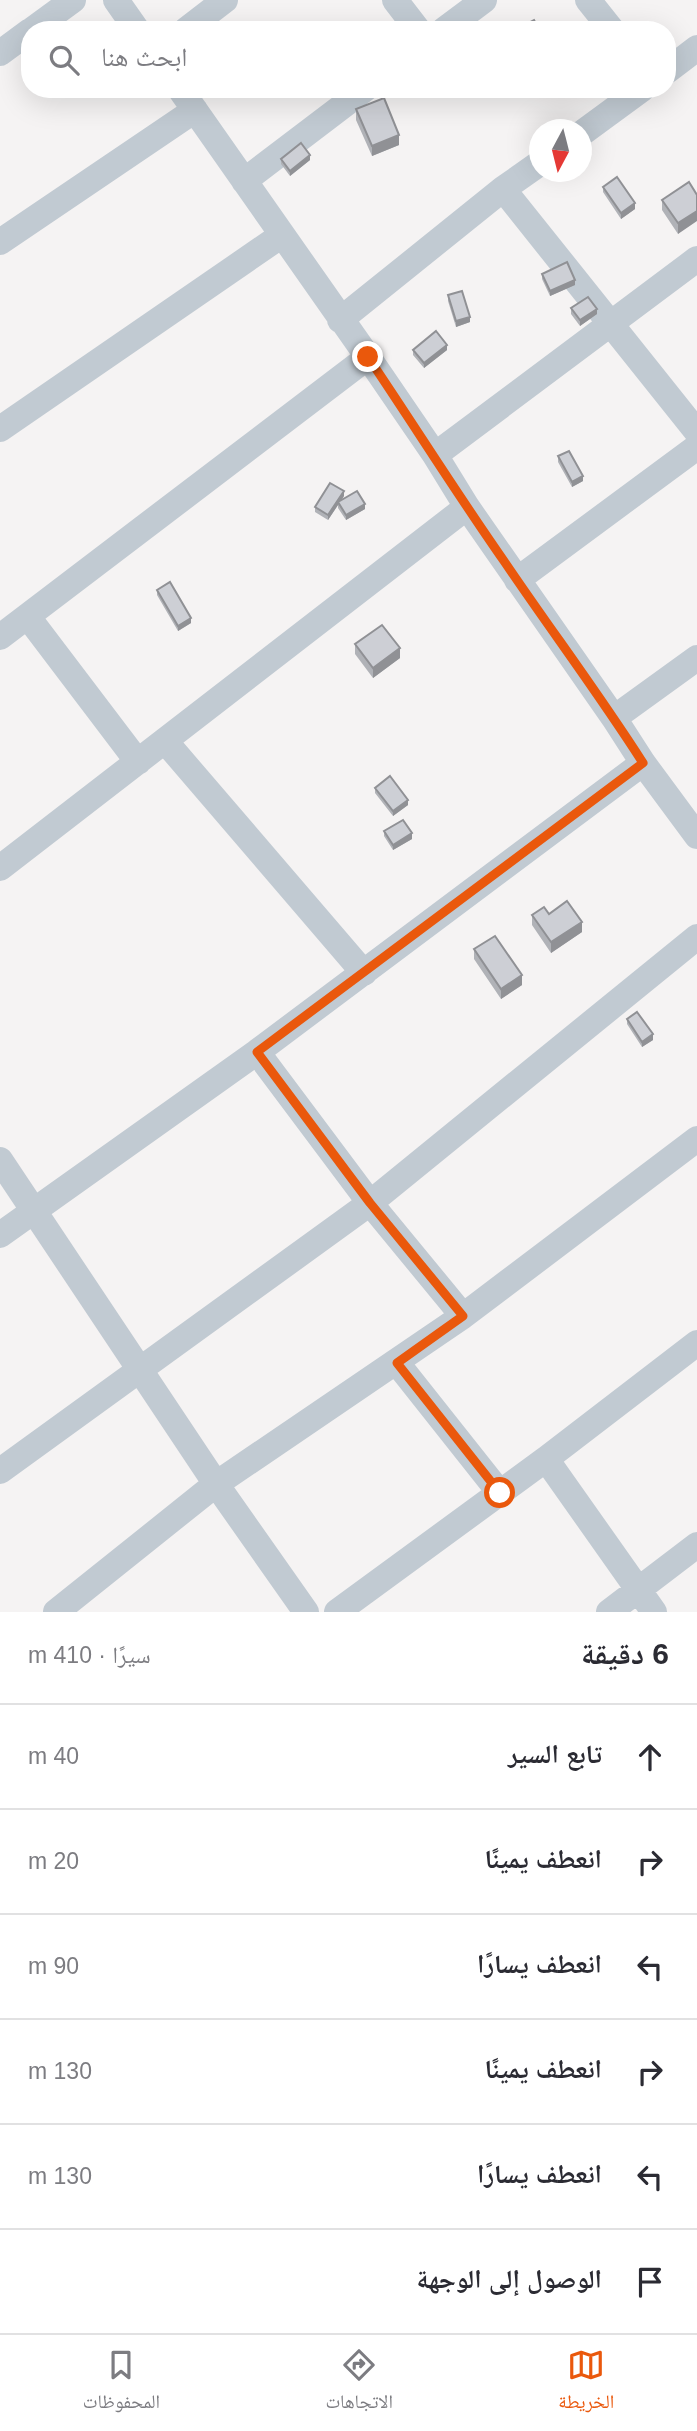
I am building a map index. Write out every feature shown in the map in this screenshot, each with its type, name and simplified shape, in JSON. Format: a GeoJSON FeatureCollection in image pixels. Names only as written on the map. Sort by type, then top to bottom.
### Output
{"type":"FeatureCollection","features":[{"type":"Feature","properties":{"kind":"street"},"geometry":{"type":"LineString","coordinates":[[45,21],[73,0]]}},
{"type":"Feature","properties":{"kind":"street"},"geometry":{"type":"LineString","coordinates":[[116,0],[131,21]]}},
{"type":"Feature","properties":{"kind":"street"},"geometry":{"type":"LineString","coordinates":[[198,21],[225,0]]}},
{"type":"Feature","properties":{"kind":"street"},"geometry":{"type":"LineString","coordinates":[[395,0],[411,21]]}},
{"type":"Feature","properties":{"kind":"street"},"geometry":{"type":"LineString","coordinates":[[456,21],[484,0]]}},
{"type":"Feature","properties":{"kind":"street"},"geometry":{"type":"LineString","coordinates":[[588,0],[605,21]]}},
{"type":"Feature","properties":{"kind":"street"},"geometry":{"type":"LineString","coordinates":[[0,53],[21,38]]}},
{"type":"Feature","properties":{"kind":"street"},"geometry":{"type":"LineString","coordinates":[[676,64],[697,48]]}},
{"type":"Feature","properties":{"kind":"street"},"geometry":{"type":"LineString","coordinates":[[244,181],[353,98]]}},
{"type":"Feature","properties":{"kind":"street"},"geometry":{"type":"LineString","coordinates":[[592,126],[630,98]]}},
{"type":"Feature","properties":{"kind":"street"},"geometry":{"type":"LineString","coordinates":[[0,242],[188,100],[435,454],[467,507],[643,763],[697,836]]}},
{"type":"Feature","properties":{"kind":"street"},"geometry":{"type":"LineString","coordinates":[[340,320],[529,171]]}},
{"type":"Feature","properties":{"kind":"street"},"geometry":{"type":"LineString","coordinates":[[503,189],[697,432]]}},
{"type":"Feature","properties":{"kind":"street"},"geometry":{"type":"LineString","coordinates":[[0,429],[282,235]]}},
{"type":"Feature","properties":{"kind":"street"},"geometry":{"type":"LineString","coordinates":[[435,454],[697,259]]}},
{"type":"Feature","properties":{"kind":"street"},"geometry":{"type":"LineString","coordinates":[[0,637],[368,357]]}},
{"type":"Feature","properties":{"kind":"street"},"geometry":{"type":"LineString","coordinates":[[517,580],[697,447]]}},
{"type":"Feature","properties":{"kind":"street"},"geometry":{"type":"LineString","coordinates":[[0,868],[467,507]]}},
{"type":"Feature","properties":{"kind":"street"},"geometry":{"type":"LineString","coordinates":[[28,617],[138,762]]}},
{"type":"Feature","properties":{"kind":"street"},"geometry":{"type":"LineString","coordinates":[[614,718],[697,658]]}},
{"type":"Feature","properties":{"kind":"street"},"geometry":{"type":"LineString","coordinates":[[165,741],[364,973]]}},
{"type":"Feature","properties":{"kind":"street"},"geometry":{"type":"LineString","coordinates":[[0,1235],[257,1052],[643,763]]}},
{"type":"Feature","properties":{"kind":"street"},"geometry":{"type":"LineString","coordinates":[[0,1471],[370,1203],[697,937]]}},
{"type":"Feature","properties":{"kind":"street"},"geometry":{"type":"LineString","coordinates":[[257,1052],[370,1203],[463,1316]]}},
{"type":"Feature","properties":{"kind":"street"},"geometry":{"type":"LineString","coordinates":[[56,1612],[216,1484],[463,1316],[697,1139]]}},
{"type":"Feature","properties":{"kind":"street"},"geometry":{"type":"LineString","coordinates":[[0,1160],[216,1484],[306,1612]]}},
{"type":"Feature","properties":{"kind":"street"},"geometry":{"type":"LineString","coordinates":[[337,1612],[546,1459],[697,1343]]}},
{"type":"Feature","properties":{"kind":"street"},"geometry":{"type":"LineString","coordinates":[[397,1363],[500,1493]]}},
{"type":"Feature","properties":{"kind":"street"},"geometry":{"type":"LineString","coordinates":[[546,1459],[646,1601]]}},
{"type":"Feature","properties":{"kind":"street"},"geometry":{"type":"LineString","coordinates":[[609,1612],[646,1601],[697,1545]]}},
{"type":"Feature","properties":{"kind":"building"},"geometry":{"type":"Polygon","coordinates":[[[384,98],[399,135],[372,146],[356,109],[384,98]]]}},
{"type":"Feature","properties":{"kind":"building"},"geometry":{"type":"Polygon","coordinates":[[[301,143],[310,155],[290,171],[281,159],[301,143]]]}},
{"type":"Feature","properties":{"kind":"building"},"geometry":{"type":"Polygon","coordinates":[[[617,177],[635,203],[621,213],[603,187],[617,177]]]}},
{"type":"Feature","properties":{"kind":"building"},"geometry":{"type":"Polygon","coordinates":[[[689,182],[697,195],[697,211],[678,223],[662,200],[689,182]]]}},
{"type":"Feature","properties":{"kind":"building"},"geometry":{"type":"Polygon","coordinates":[[[567,262],[575,280],[550,291],[542,274],[567,262]]]}},
{"type":"Feature","properties":{"kind":"building"},"geometry":{"type":"Polygon","coordinates":[[[462,291],[470,317],[456,321],[448,295],[462,291]]]}},
{"type":"Feature","properties":{"kind":"building"},"geometry":{"type":"Polygon","coordinates":[[[588,297],[597,309],[580,320],[571,308],[588,297]]]}},
{"type":"Feature","properties":{"kind":"building"},"geometry":{"type":"Polygon","coordinates":[[[436,331],[447,345],[424,363],[413,350],[436,331]]]}},
{"type":"Feature","properties":{"kind":"building"},"geometry":{"type":"Polygon","coordinates":[[[569,451],[583,476],[572,482],[558,456],[569,451]]]}},
{"type":"Feature","properties":{"kind":"building"},"geometry":{"type":"Polygon","coordinates":[[[330,483],[344,491],[328,515],[315,507],[330,483]]]}},
{"type":"Feature","properties":{"kind":"building"},"geometry":{"type":"Polygon","coordinates":[[[357,491],[365,504],[346,515],[338,502],[357,491]]]}},
{"type":"Feature","properties":{"kind":"building"},"geometry":{"type":"Polygon","coordinates":[[[170,582],[191,618],[178,626],[157,590],[170,582]]]}},
{"type":"Feature","properties":{"kind":"building"},"geometry":{"type":"Polygon","coordinates":[[[382,625],[400,648],[373,668],[355,644],[382,625]]]}},
{"type":"Feature","properties":{"kind":"building"},"geometry":{"type":"Polygon","coordinates":[[[390,776],[408,800],[393,811],[375,788],[390,776]]]}},
{"type":"Feature","properties":{"kind":"building"},"geometry":{"type":"Polygon","coordinates":[[[403,820],[412,833],[393,845],[384,831],[403,820]]]}},
{"type":"Feature","properties":{"kind":"building"},"geometry":{"type":"Polygon","coordinates":[[[567,901],[582,922],[551,942],[532,915],[544,907],[549,914],[567,901]]]}},
{"type":"Feature","properties":{"kind":"building"},"geometry":{"type":"Polygon","coordinates":[[[495,936],[522,975],[501,989],[474,949],[495,936]]]}},
{"type":"Feature","properties":{"kind":"building"},"geometry":{"type":"Polygon","coordinates":[[[637,1012],[653,1034],[642,1042],[627,1019],[637,1012]]]}},
{"type":"Feature","properties":{"kind":"route"},"geometry":{"type":"LineString","coordinates":[[368,357],[435,454],[467,507],[643,763],[257,1052],[370,1203],[463,1316],[397,1363],[500,1493]]}}]}
